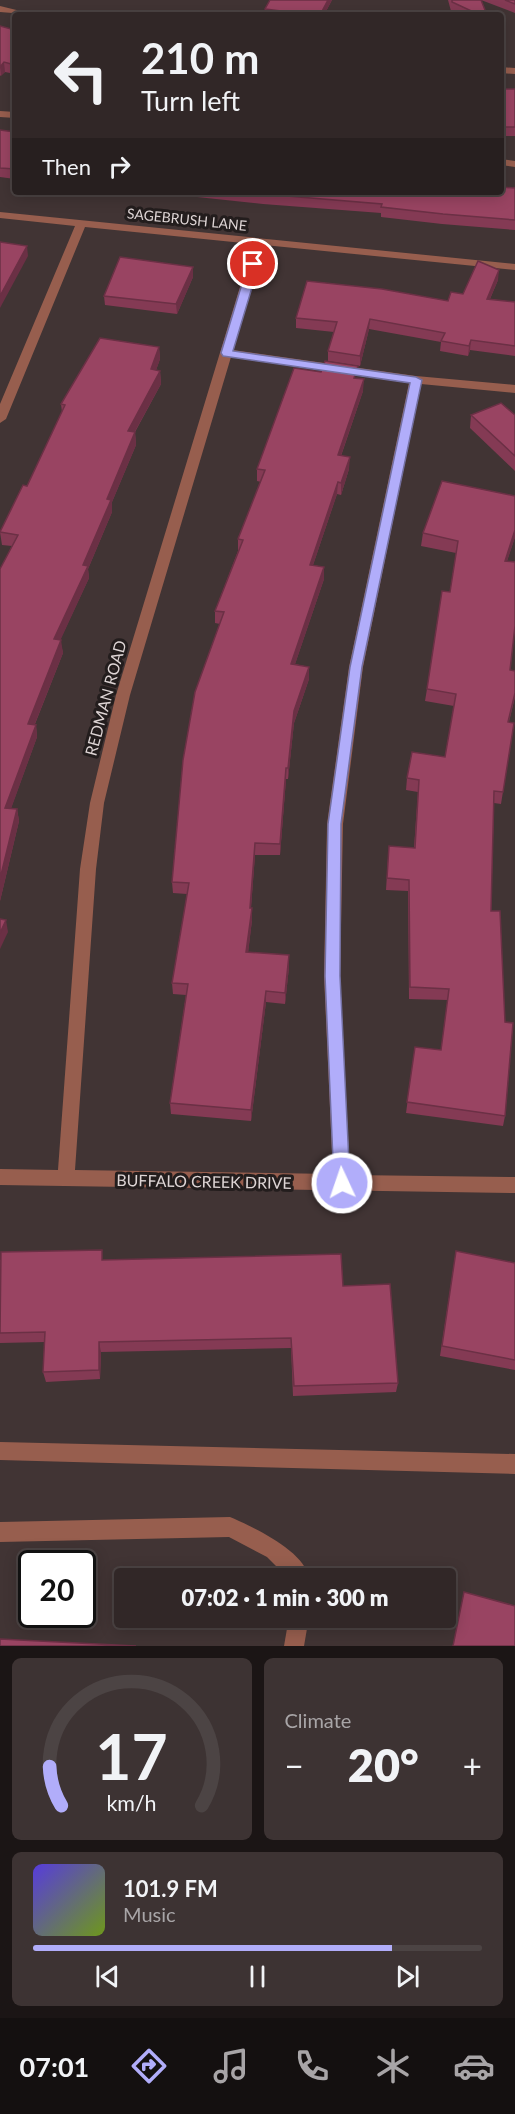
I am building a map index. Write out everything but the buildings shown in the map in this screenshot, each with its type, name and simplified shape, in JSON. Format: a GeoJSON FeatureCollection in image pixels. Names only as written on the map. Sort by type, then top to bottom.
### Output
{"type":"FeatureCollection","features":[{"type":"Feature","properties":{"kind":"street"},"geometry":{"type":"LineString","coordinates":[[0,9],[16,12]]}},
{"type":"Feature","properties":{"kind":"street","name":"SAGEBRUSH LANE"},"geometry":{"type":"LineString","coordinates":[[0,215],[515,267]]}},
{"type":"Feature","properties":{"kind":"street"},"geometry":{"type":"LineString","coordinates":[[0,419],[81,224]]}},
{"type":"Feature","properties":{"kind":"street","name":"REDMAN ROAD"},"geometry":{"type":"LineString","coordinates":[[66,1179],[88,869],[97,803],[123,695],[260,241]]}},
{"type":"Feature","properties":{"kind":"street"},"geometry":{"type":"LineString","coordinates":[[226,353],[416,380],[515,389]]}},
{"type":"Feature","properties":{"kind":"street"},"geometry":{"type":"LineString","coordinates":[[342,1183],[332,976],[335,824],[356,667],[416,380]]}},
{"type":"Feature","properties":{"kind":"street","name":"BUFFALO CREEK DRIVE"},"geometry":{"type":"LineString","coordinates":[[0,1177],[515,1185]]}},
{"type":"Feature","properties":{"kind":"street"},"geometry":{"type":"LineString","coordinates":[[0,1450],[515,1464]]}},
{"type":"Feature","properties":{"kind":"street"},"geometry":{"type":"LineString","coordinates":[[0,1532],[230,1527],[274,1550],[292,1568]]}},
{"type":"Feature","properties":{"kind":"street"},"geometry":{"type":"LineString","coordinates":[[294,1646],[298,1628]]}},
{"type":"Feature","properties":{"kind":"route"},"geometry":{"type":"LineString","coordinates":[[253,264],[226,353],[416,380],[356,667],[335,824],[332,976],[342,1183]]}}]}
